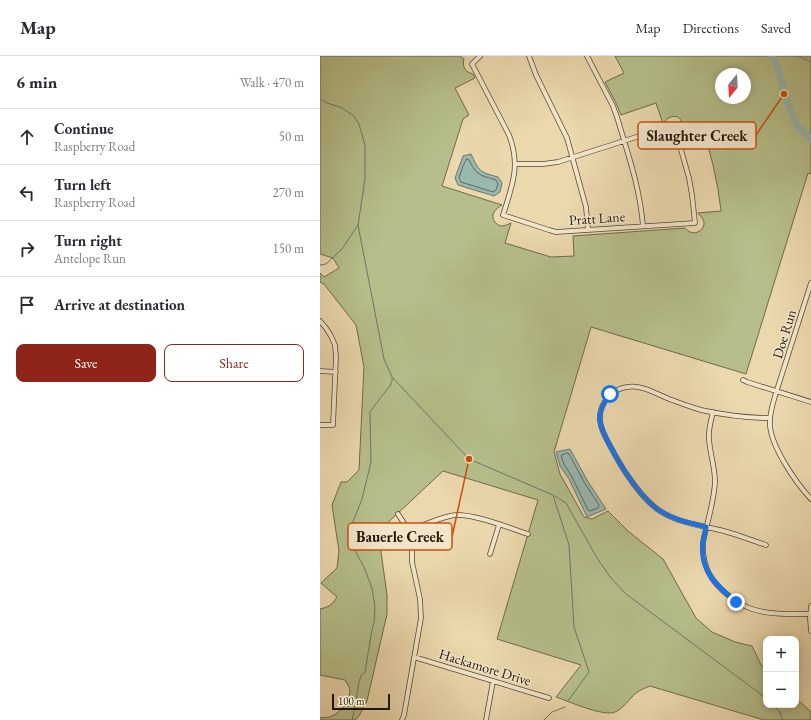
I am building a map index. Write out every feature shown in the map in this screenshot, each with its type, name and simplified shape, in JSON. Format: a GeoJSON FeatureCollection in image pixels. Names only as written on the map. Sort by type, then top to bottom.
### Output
{"type":"FeatureCollection","features":[{"type":"Feature","properties":{"kind":"street"},"geometry":{"type":"LineString","coordinates":[[480,56],[472,64],[509,135],[513,145],[516,164],[558,162],[624,141]]}},
{"type":"Feature","properties":{"kind":"street"},"geometry":{"type":"LineString","coordinates":[[529,56],[536,75],[565,132],[586,207],[588,230]]}},
{"type":"Feature","properties":{"kind":"street"},"geometry":{"type":"LineString","coordinates":[[588,56],[613,106],[639,193],[643,226]]}},
{"type":"Feature","properties":{"kind":"street","name":"Pratt Lane"},"geometry":{"type":"LineString","coordinates":[[516,164],[513,182],[503,215],[553,231],[562,232],[694,223],[689,178],[674,125],[624,141]]}},
{"type":"Feature","properties":{"kind":"street","name":"Doe Run"},"geometry":{"type":"LineString","coordinates":[[770,418],[811,283]]}},
{"type":"Feature","properties":{"kind":"street"},"geometry":{"type":"LineString","coordinates":[[320,321],[326,328],[335,345],[336,357],[333,425],[320,425]]}},
{"type":"Feature","properties":{"kind":"street"},"geometry":{"type":"LineString","coordinates":[[320,371],[336,372]]}},
{"type":"Feature","properties":{"kind":"street"},"geometry":{"type":"LineString","coordinates":[[743,380],[811,402]]}},
{"type":"Feature","properties":{"kind":"street"},"geometry":{"type":"LineString","coordinates":[[766,545],[739,535],[683,522],[660,512],[651,504],[634,484],[619,461],[604,433],[600,422],[600,414],[602,405],[610,394],[620,388],[634,386],[644,388],[689,406],[713,412],[740,417],[770,418],[772,435],[778,450],[800,486],[811,499]]}},
{"type":"Feature","properties":{"kind":"street"},"geometry":{"type":"LineString","coordinates":[[713,412],[709,432],[709,441],[715,482],[703,542],[703,557],[709,574],[722,591],[736,602],[752,609],[768,613],[810,614]]}},
{"type":"Feature","properties":{"kind":"street"},"geometry":{"type":"LineString","coordinates":[[398,514],[409,531],[412,548],[412,562],[421,608],[421,618],[402,720]]}},
{"type":"Feature","properties":{"kind":"street"},"geometry":{"type":"LineString","coordinates":[[409,531],[456,515],[472,516],[528,534]]}},
{"type":"Feature","properties":{"kind":"street"},"geometry":{"type":"LineString","coordinates":[[490,554],[499,525]]}},
{"type":"Feature","properties":{"kind":"street"},"geometry":{"type":"LineString","coordinates":[[811,606],[811,631]]}},
{"type":"Feature","properties":{"kind":"street","name":"Hackamore Drive"},"geometry":{"type":"LineString","coordinates":[[414,657],[549,698]]}},
{"type":"Feature","properties":{"kind":"street"},"geometry":{"type":"LineString","coordinates":[[486,720],[493,681]]}},
{"type":"Feature","properties":{"kind":"green space"},"geometry":{"type":"Polygon","coordinates":[[[320,56],[460,56],[464,59],[463,64],[465,69],[473,74],[475,78],[455,88],[469,115],[463,119],[442,186],[502,205],[495,211],[493,216],[495,222],[501,226],[511,223],[505,243],[551,257],[574,256],[573,236],[685,228],[690,232],[695,233],[702,229],[704,225],[703,219],[698,213],[721,211],[713,165],[702,124],[682,129],[680,119],[674,116],[668,118],[663,124],[656,103],[621,115],[605,82],[624,73],[615,56],[811,56],[811,174],[808,173],[746,374],[591,327],[554,452],[560,474],[584,517],[592,519],[608,511],[628,531],[663,559],[696,618],[712,632],[735,642],[752,646],[763,667],[763,708],[799,708],[799,701],[811,712],[811,719],[764,720],[650,686],[636,693],[624,706],[615,712],[610,713],[594,711],[556,697],[581,665],[497,639],[538,500],[443,471],[381,529],[381,552],[387,595],[387,614],[367,701],[359,716],[355,720],[320,720],[320,718],[331,717],[339,712],[347,702],[350,695],[350,688],[345,680],[320,675],[320,609],[330,605],[337,597],[321,583],[337,568],[339,551],[332,505],[341,482],[347,482],[359,470],[364,367],[356,325],[324,284],[320,282],[320,273],[324,277],[339,268],[333,258],[320,254],[320,56]]]}},
{"type":"Feature","properties":{"kind":"water"},"geometry":{"type":"Polygon","coordinates":[[[471,154],[480,170],[498,177],[502,183],[500,192],[494,196],[458,185],[455,178],[463,156],[471,154]]]}},
{"type":"Feature","properties":{"kind":"water"},"geometry":{"type":"Polygon","coordinates":[[[570,449],[587,480],[606,509],[587,517],[569,479],[560,466],[556,452],[570,449]]]}},
{"type":"Feature","properties":{"kind":"waterway"},"geometry":{"type":"LineString","coordinates":[[772,56],[778,68],[784,94],[797,126],[811,139]]}},
{"type":"Feature","properties":{"kind":"waterway"},"geometry":{"type":"LineString","coordinates":[[798,56],[811,62]]}},
{"type":"Feature","properties":{"kind":"waterway"},"geometry":{"type":"LineString","coordinates":[[320,99],[340,107],[353,115],[359,124],[365,145],[365,179],[358,225],[384,359],[392,377],[469,459],[553,495],[569,545],[574,627],[589,672],[568,701]]}},
{"type":"Feature","properties":{"kind":"waterway"},"geometry":{"type":"LineString","coordinates":[[320,265],[326,264],[342,249],[358,225]]}},
{"type":"Feature","properties":{"kind":"waterway"},"geometry":{"type":"LineString","coordinates":[[352,720],[359,682],[361,676],[365,672],[374,622],[375,607],[372,588],[364,567],[350,542],[350,529],[362,499],[371,462],[370,412],[390,386],[392,378]]}},
{"type":"Feature","properties":{"kind":"waterway"},"geometry":{"type":"LineString","coordinates":[[555,496],[566,503],[597,558],[611,578],[626,594],[763,696]]}},
{"type":"Feature","properties":{"kind":"waterway"},"geometry":{"type":"LineString","coordinates":[[544,720],[552,712],[565,707]]}},
{"type":"Feature","properties":{"kind":"waterway"},"geometry":{"type":"LineString","coordinates":[[776,708],[783,720]]}},
{"type":"Feature","properties":{"kind":"place","name":"Slaughter Creek"},"geometry":{"type":"Point","coordinates":[784,94]}},
{"type":"Feature","properties":{"kind":"place","name":"Bauerle Creek"},"geometry":{"type":"Point","coordinates":[469,459]}},
{"type":"Feature","properties":{"kind":"route"},"geometry":{"type":"LineString","coordinates":[[610,394],[602,405],[600,422],[604,433],[619,461],[634,484],[660,512],[683,522],[706,527],[703,542],[703,557],[705,565],[713,581],[722,591],[736,602]]}}]}
